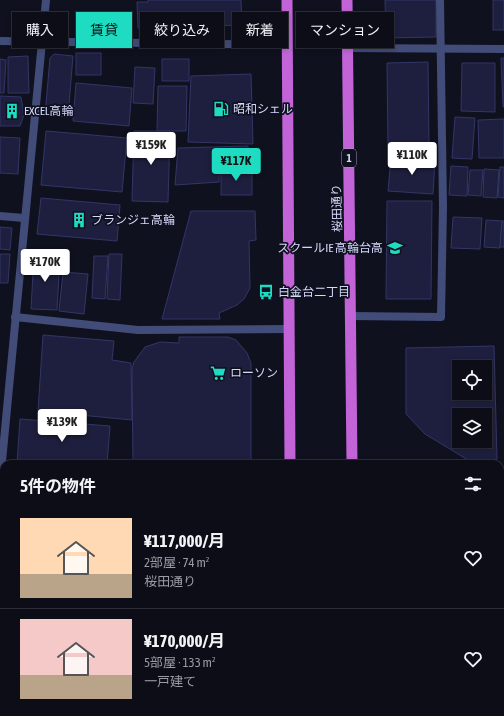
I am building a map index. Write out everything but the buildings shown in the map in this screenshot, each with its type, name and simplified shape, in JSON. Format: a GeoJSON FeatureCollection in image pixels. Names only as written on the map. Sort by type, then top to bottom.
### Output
{"type":"FeatureCollection","features":[{"type":"Feature","properties":{"kind":"highway"},"geometry":{"type":"LineString","coordinates":[[287,0],[287,12]]}},
{"type":"Feature","properties":{"kind":"highway","name":"桜田通り"},"geometry":{"type":"LineString","coordinates":[[347,0],[347,12]]}},
{"type":"Feature","properties":{"kind":"highway"},"geometry":{"type":"LineString","coordinates":[[287,48],[290,460]]}},
{"type":"Feature","properties":{"kind":"highway","name":"桜田通り"},"geometry":{"type":"LineString","coordinates":[[347,48],[352,316],[352,460]]}},
{"type":"Feature","properties":{"kind":"street"},"geometry":{"type":"LineString","coordinates":[[44,12],[46,0]]}},
{"type":"Feature","properties":{"kind":"street"},"geometry":{"type":"LineString","coordinates":[[352,316],[441,317],[443,207],[440,0]]}},
{"type":"Feature","properties":{"kind":"street"},"geometry":{"type":"LineString","coordinates":[[0,41],[12,41]]}},
{"type":"Feature","properties":{"kind":"street"},"geometry":{"type":"LineString","coordinates":[[68,41],[232,44]]}},
{"type":"Feature","properties":{"kind":"street"},"geometry":{"type":"LineString","coordinates":[[2,460],[40,48]]}},
{"type":"Feature","properties":{"kind":"street"},"geometry":{"type":"LineString","coordinates":[[394,48],[504,49]]}},
{"type":"Feature","properties":{"kind":"street"},"geometry":{"type":"LineString","coordinates":[[0,216],[24,218]]}},
{"type":"Feature","properties":{"kind":"street"},"geometry":{"type":"LineString","coordinates":[[15,317],[138,330],[289,329]]}},
{"type":"Feature","properties":{"kind":"place","name":"昭和シェル"},"geometry":{"type":"Point","coordinates":[221,109]}},
{"type":"Feature","properties":{"kind":"place","name":"EXCEL高輪"},"geometry":{"type":"Point","coordinates":[12,111]}},
{"type":"Feature","properties":{"kind":"place","name":"ブランジェ高輪"},"geometry":{"type":"Point","coordinates":[79,220]}},
{"type":"Feature","properties":{"kind":"place","name":"スクールIE 高輪台高"},"geometry":{"type":"Point","coordinates":[395,248]}},
{"type":"Feature","properties":{"kind":"place","name":"白金台二丁目"},"geometry":{"type":"Point","coordinates":[266,292]}},
{"type":"Feature","properties":{"kind":"place","name":"ローソン"},"geometry":{"type":"Point","coordinates":[218,373]}}]}
